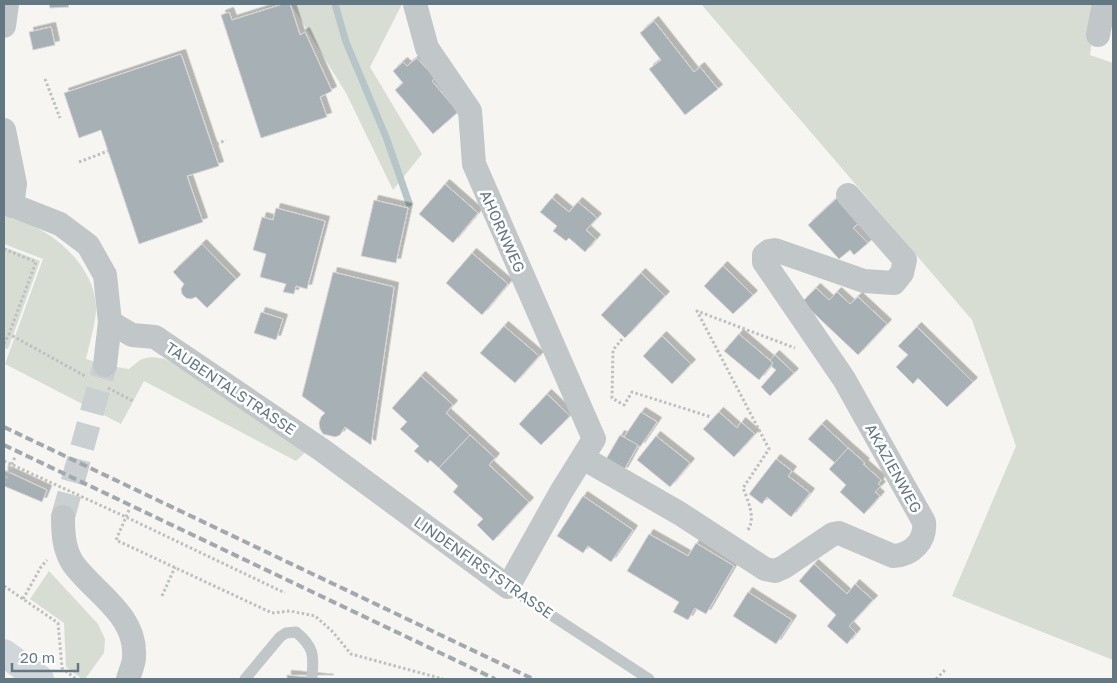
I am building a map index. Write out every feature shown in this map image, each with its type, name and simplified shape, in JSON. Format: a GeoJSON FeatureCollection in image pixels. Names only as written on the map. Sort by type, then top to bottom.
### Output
{"type":"FeatureCollection","features":[{"type":"Feature","properties":{"kind":"main road"},"geometry":{"type":"LineString","coordinates":[[4,653],[40,679]]}},
{"type":"Feature","properties":{"kind":"street"},"geometry":{"type":"LineString","coordinates":[[4,26],[7,4]]}},
{"type":"Feature","properties":{"kind":"street","name":"AHORNWEG"},"geometry":{"type":"LineString","coordinates":[[415,4],[427,48],[470,112],[474,164],[594,439],[583,458]]}},
{"type":"Feature","properties":{"kind":"street"},"geometry":{"type":"LineString","coordinates":[[1098,35],[1104,4]]}},
{"type":"Feature","properties":{"kind":"street"},"geometry":{"type":"LineString","coordinates":[[4,130],[15,184],[8,204],[60,224],[88,245],[105,275],[110,322],[99,376]]}},
{"type":"Feature","properties":{"kind":"street","name":"AKAZIENWEG"},"geometry":{"type":"LineString","coordinates":[[583,458],[679,513],[766,569],[775,570],[784,567],[833,534],[839,533],[893,556],[902,556],[910,552],[922,539],[925,531],[924,522],[844,379],[764,262],[764,255],[769,251],[775,250],[864,281],[894,283],[902,273],[905,260],[848,195]]}},
{"type":"Feature","properties":{"kind":"street","name":"TAUBENTALSTRASSE"},"geometry":{"type":"LineString","coordinates":[[110,322],[132,334],[155,337],[322,450]]}},
{"type":"Feature","properties":{"kind":"street","name":"LINDENFIRSTSTRASSE"},"geometry":{"type":"LineString","coordinates":[[322,450],[508,587]]}},
{"type":"Feature","properties":{"kind":"street"},"geometry":{"type":"LineString","coordinates":[[508,587],[561,492],[583,458]]}},
{"type":"Feature","properties":{"kind":"street"},"geometry":{"type":"LineString","coordinates":[[63,517],[63,540],[73,564],[121,615],[132,634],[134,657],[128,679]]}},
{"type":"Feature","properties":{"kind":"lane","name":"LINDENFIRSTSTRASSE"},"geometry":{"type":"LineString","coordinates":[[508,587],[649,679]]}},
{"type":"Feature","properties":{"kind":"lane"},"geometry":{"type":"LineString","coordinates":[[245,679],[280,637],[286,633],[296,632],[310,645],[313,652],[312,677]]}},
{"type":"Feature","properties":{"kind":"path"},"geometry":{"type":"LineString","coordinates":[[45,79],[60,118]]}},
{"type":"Feature","properties":{"kind":"path"},"geometry":{"type":"LineString","coordinates":[[212,146],[226,140]]}},
{"type":"Feature","properties":{"kind":"path"},"geometry":{"type":"LineString","coordinates":[[78,162],[108,151]]}},
{"type":"Feature","properties":{"kind":"path"},"geometry":{"type":"LineString","coordinates":[[4,249],[36,262],[4,344]]}},
{"type":"Feature","properties":{"kind":"path"},"geometry":{"type":"LineString","coordinates":[[736,550],[751,526],[752,511],[743,488],[769,449],[697,311],[797,349]]}},
{"type":"Feature","properties":{"kind":"path"},"geometry":{"type":"LineString","coordinates":[[9,334],[99,376],[133,401]]}},
{"type":"Feature","properties":{"kind":"path"},"geometry":{"type":"LineString","coordinates":[[622,338],[613,350],[612,398],[624,405],[632,392],[711,417]]}},
{"type":"Feature","properties":{"kind":"path"},"geometry":{"type":"LineString","coordinates":[[4,483],[15,457]]}},
{"type":"Feature","properties":{"kind":"path"},"geometry":{"type":"LineString","coordinates":[[4,461],[285,593]]}},
{"type":"Feature","properties":{"kind":"path"},"geometry":{"type":"LineString","coordinates":[[129,510],[116,540],[168,564]]}},
{"type":"Feature","properties":{"kind":"path"},"geometry":{"type":"LineString","coordinates":[[23,599],[41,567]]}},
{"type":"Feature","properties":{"kind":"path"},"geometry":{"type":"LineString","coordinates":[[162,596],[175,568]]}},
{"type":"Feature","properties":{"kind":"path"},"geometry":{"type":"LineString","coordinates":[[4,586],[58,623],[62,668],[76,679]]}},
{"type":"Feature","properties":{"kind":"path"},"geometry":{"type":"LineString","coordinates":[[936,679],[945,670]]}},
{"type":"Feature","properties":{"kind":"shaded area"},"geometry":{"type":"Polygon","coordinates":[[[291,4],[402,4],[370,67],[422,154],[393,190],[346,93],[291,4]]]}},
{"type":"Feature","properties":{"kind":"shaded area"},"geometry":{"type":"Polygon","coordinates":[[[701,4],[1097,4],[1090,55],[1113,63],[1113,660],[952,596],[1016,446],[972,320],[701,4]]]}},
{"type":"Feature","properties":{"kind":"shaded area"},"geometry":{"type":"Polygon","coordinates":[[[4,216],[41,230],[64,246],[82,267],[94,292],[96,306],[94,325],[86,359],[105,365],[129,369],[145,358],[165,359],[310,448],[296,461],[144,381],[121,424],[5,364],[43,259],[4,244],[4,216]]]}},
{"type":"Feature","properties":{"kind":"shaded area"},"geometry":{"type":"Polygon","coordinates":[[[4,247],[40,261],[8,349],[4,348],[4,247]]]}},
{"type":"Feature","properties":{"kind":"shaded area"},"geometry":{"type":"Polygon","coordinates":[[[49,571],[98,624],[105,639],[104,653],[85,679],[82,679],[66,667],[64,623],[30,599],[49,571]]]}},
{"type":"Feature","properties":{"kind":"building"},"geometry":{"type":"Polygon","coordinates":[[[49,4],[68,4],[69,7],[50,8],[49,4]]]}},
{"type":"Feature","properties":{"kind":"building"},"geometry":{"type":"Polygon","coordinates":[[[283,4],[290,4],[300,35],[305,32],[332,91],[320,97],[327,117],[261,138],[221,15],[229,12],[232,20],[283,4]]]}},
{"type":"Feature","properties":{"kind":"building"},"geometry":{"type":"Polygon","coordinates":[[[654,21],[694,72],[700,67],[718,89],[685,115],[649,69],[661,60],[640,33],[654,21]]]}},
{"type":"Feature","properties":{"kind":"building"},"geometry":{"type":"Polygon","coordinates":[[[51,27],[55,45],[33,50],[29,32],[51,27]]]}},
{"type":"Feature","properties":{"kind":"building"},"geometry":{"type":"Polygon","coordinates":[[[181,54],[219,166],[187,176],[203,222],[139,244],[101,130],[79,138],[64,93],[181,54]]]}},
{"type":"Feature","properties":{"kind":"building"},"geometry":{"type":"Polygon","coordinates":[[[417,58],[435,78],[432,81],[458,112],[433,134],[395,90],[403,83],[393,71],[403,62],[407,66],[417,58]]]}},
{"type":"Feature","properties":{"kind":"building"},"geometry":{"type":"Polygon","coordinates":[[[445,184],[478,213],[453,243],[419,214],[445,184]]]}},
{"type":"Feature","properties":{"kind":"building"},"geometry":{"type":"Polygon","coordinates":[[[838,197],[861,221],[853,228],[868,243],[854,255],[850,250],[839,259],[808,225],[838,197]]]}},
{"type":"Feature","properties":{"kind":"building"},"geometry":{"type":"Polygon","coordinates":[[[552,198],[569,212],[578,202],[597,218],[586,230],[596,239],[585,252],[569,238],[566,241],[553,231],[557,226],[540,212],[552,198]]]}},
{"type":"Feature","properties":{"kind":"building"},"geometry":{"type":"Polygon","coordinates":[[[374,200],[408,208],[396,263],[361,256],[374,200]]]}},
{"type":"Feature","properties":{"kind":"building"},"geometry":{"type":"Polygon","coordinates":[[[276,208],[325,221],[307,289],[296,286],[294,294],[283,292],[286,284],[260,277],[266,254],[253,250],[262,217],[273,220],[276,208]]]}},
{"type":"Feature","properties":{"kind":"building"},"geometry":{"type":"Polygon","coordinates":[[[202,244],[236,279],[207,308],[196,297],[186,298],[182,294],[181,289],[184,284],[173,272],[202,244]]]}},
{"type":"Feature","properties":{"kind":"building"},"geometry":{"type":"Polygon","coordinates":[[[472,253],[508,284],[482,315],[446,283],[472,253]]]}},
{"type":"Feature","properties":{"kind":"building"},"geometry":{"type":"Polygon","coordinates":[[[723,266],[753,295],[733,314],[704,286],[723,266]]]}},
{"type":"Feature","properties":{"kind":"building"},"geometry":{"type":"Polygon","coordinates":[[[333,272],[394,287],[371,445],[345,427],[340,435],[335,437],[323,434],[319,423],[325,413],[302,396],[333,272]]]}},
{"type":"Feature","properties":{"kind":"building"},"geometry":{"type":"Polygon","coordinates":[[[641,273],[665,296],[625,338],[601,315],[641,273]]]}},
{"type":"Feature","properties":{"kind":"building"},"geometry":{"type":"Polygon","coordinates":[[[816,288],[829,300],[837,292],[850,304],[858,297],[887,324],[858,355],[802,302],[816,288]]]}},
{"type":"Feature","properties":{"kind":"building"},"geometry":{"type":"Polygon","coordinates":[[[261,312],[283,319],[276,340],[254,333],[261,312]]]}},
{"type":"Feature","properties":{"kind":"building"},"geometry":{"type":"Polygon","coordinates":[[[504,326],[539,356],[515,383],[480,353],[504,326]]]}},
{"type":"Feature","properties":{"kind":"building"},"geometry":{"type":"Polygon","coordinates":[[[917,327],[973,382],[947,407],[918,378],[913,384],[896,367],[908,355],[898,346],[917,327]]]}},
{"type":"Feature","properties":{"kind":"building"},"geometry":{"type":"Polygon","coordinates":[[[739,334],[773,363],[759,380],[724,351],[739,334]]]}},
{"type":"Feature","properties":{"kind":"building"},"geometry":{"type":"Polygon","coordinates":[[[662,336],[691,364],[672,384],[643,356],[662,336]]]}},
{"type":"Feature","properties":{"kind":"building"},"geometry":{"type":"Polygon","coordinates":[[[775,355],[794,373],[770,396],[761,387],[776,370],[771,366],[773,363],[770,360],[775,355]]]}},
{"type":"Feature","properties":{"kind":"building"},"geometry":{"type":"Polygon","coordinates":[[[421,376],[453,405],[446,413],[470,435],[439,468],[430,460],[428,463],[414,451],[419,446],[400,429],[407,422],[392,408],[421,376]]]}},
{"type":"Feature","properties":{"kind":"building"},"geometry":{"type":"Polygon","coordinates":[[[547,394],[570,416],[541,445],[519,424],[547,394]]]}},
{"type":"Feature","properties":{"kind":"building"},"geometry":{"type":"Polygon","coordinates":[[[641,412],[657,422],[640,447],[624,437],[641,412]]]}},
{"type":"Feature","properties":{"kind":"building"},"geometry":{"type":"Polygon","coordinates":[[[719,412],[737,428],[741,422],[755,434],[734,457],[703,429],[719,412]]]}},
{"type":"Feature","properties":{"kind":"building"},"geometry":{"type":"Polygon","coordinates":[[[822,424],[848,448],[835,463],[808,439],[822,424]]]}},
{"type":"Feature","properties":{"kind":"building"},"geometry":{"type":"Polygon","coordinates":[[[470,435],[495,458],[489,465],[529,502],[493,541],[477,525],[483,519],[453,492],[458,486],[439,468],[470,435]]]}},
{"type":"Feature","properties":{"kind":"building"},"geometry":{"type":"Polygon","coordinates":[[[620,435],[638,445],[623,472],[605,461],[620,435]]]}},
{"type":"Feature","properties":{"kind":"building"},"geometry":{"type":"Polygon","coordinates":[[[656,436],[690,463],[670,487],[637,460],[656,436]]]}},
{"type":"Feature","properties":{"kind":"building"},"geometry":{"type":"Polygon","coordinates":[[[848,448],[881,480],[878,484],[881,486],[875,492],[880,496],[864,514],[840,492],[846,485],[829,469],[848,448]]]}},
{"type":"Feature","properties":{"kind":"building"},"geometry":{"type":"Polygon","coordinates":[[[776,459],[792,471],[788,476],[810,493],[791,517],[767,497],[762,504],[749,494],[776,459]]]}},
{"type":"Feature","properties":{"kind":"building"},"geometry":{"type":"Polygon","coordinates":[[[4,470],[47,490],[42,502],[4,486],[4,470]]]}},
{"type":"Feature","properties":{"kind":"building"},"geometry":{"type":"Polygon","coordinates":[[[583,496],[633,530],[611,562],[588,546],[583,553],[557,536],[583,496]]]}},
{"type":"Feature","properties":{"kind":"building"},"geometry":{"type":"Polygon","coordinates":[[[649,534],[688,556],[696,543],[734,566],[706,614],[695,608],[688,620],[673,612],[679,602],[627,571],[649,534]]]}},
{"type":"Feature","properties":{"kind":"building"},"geometry":{"type":"Polygon","coordinates":[[[814,564],[847,594],[855,584],[873,600],[849,626],[856,633],[847,644],[827,626],[836,615],[799,581],[814,564]]]}},
{"type":"Feature","properties":{"kind":"building"},"geometry":{"type":"Polygon","coordinates":[[[748,592],[792,620],[776,644],[733,616],[748,592]]]}},
{"type":"Feature","properties":{"kind":"building"},"geometry":{"type":"Polygon","coordinates":[[[287,675],[329,679],[287,679],[287,675]]]}},
{"type":"Feature","properties":{"kind":"waterway"},"geometry":{"type":"LineString","coordinates":[[335,4],[346,42],[386,137],[409,203]]}},
{"type":"Feature","properties":{"kind":"tunnel"},"geometry":{"type":"LineString","coordinates":[[63,517],[105,365]]}},
{"type":"Feature","properties":{"kind":"railway"},"geometry":{"type":"LineString","coordinates":[[4,427],[533,679]]}},
{"type":"Feature","properties":{"kind":"railway"},"geometry":{"type":"LineString","coordinates":[[4,445],[495,679]]}}]}
